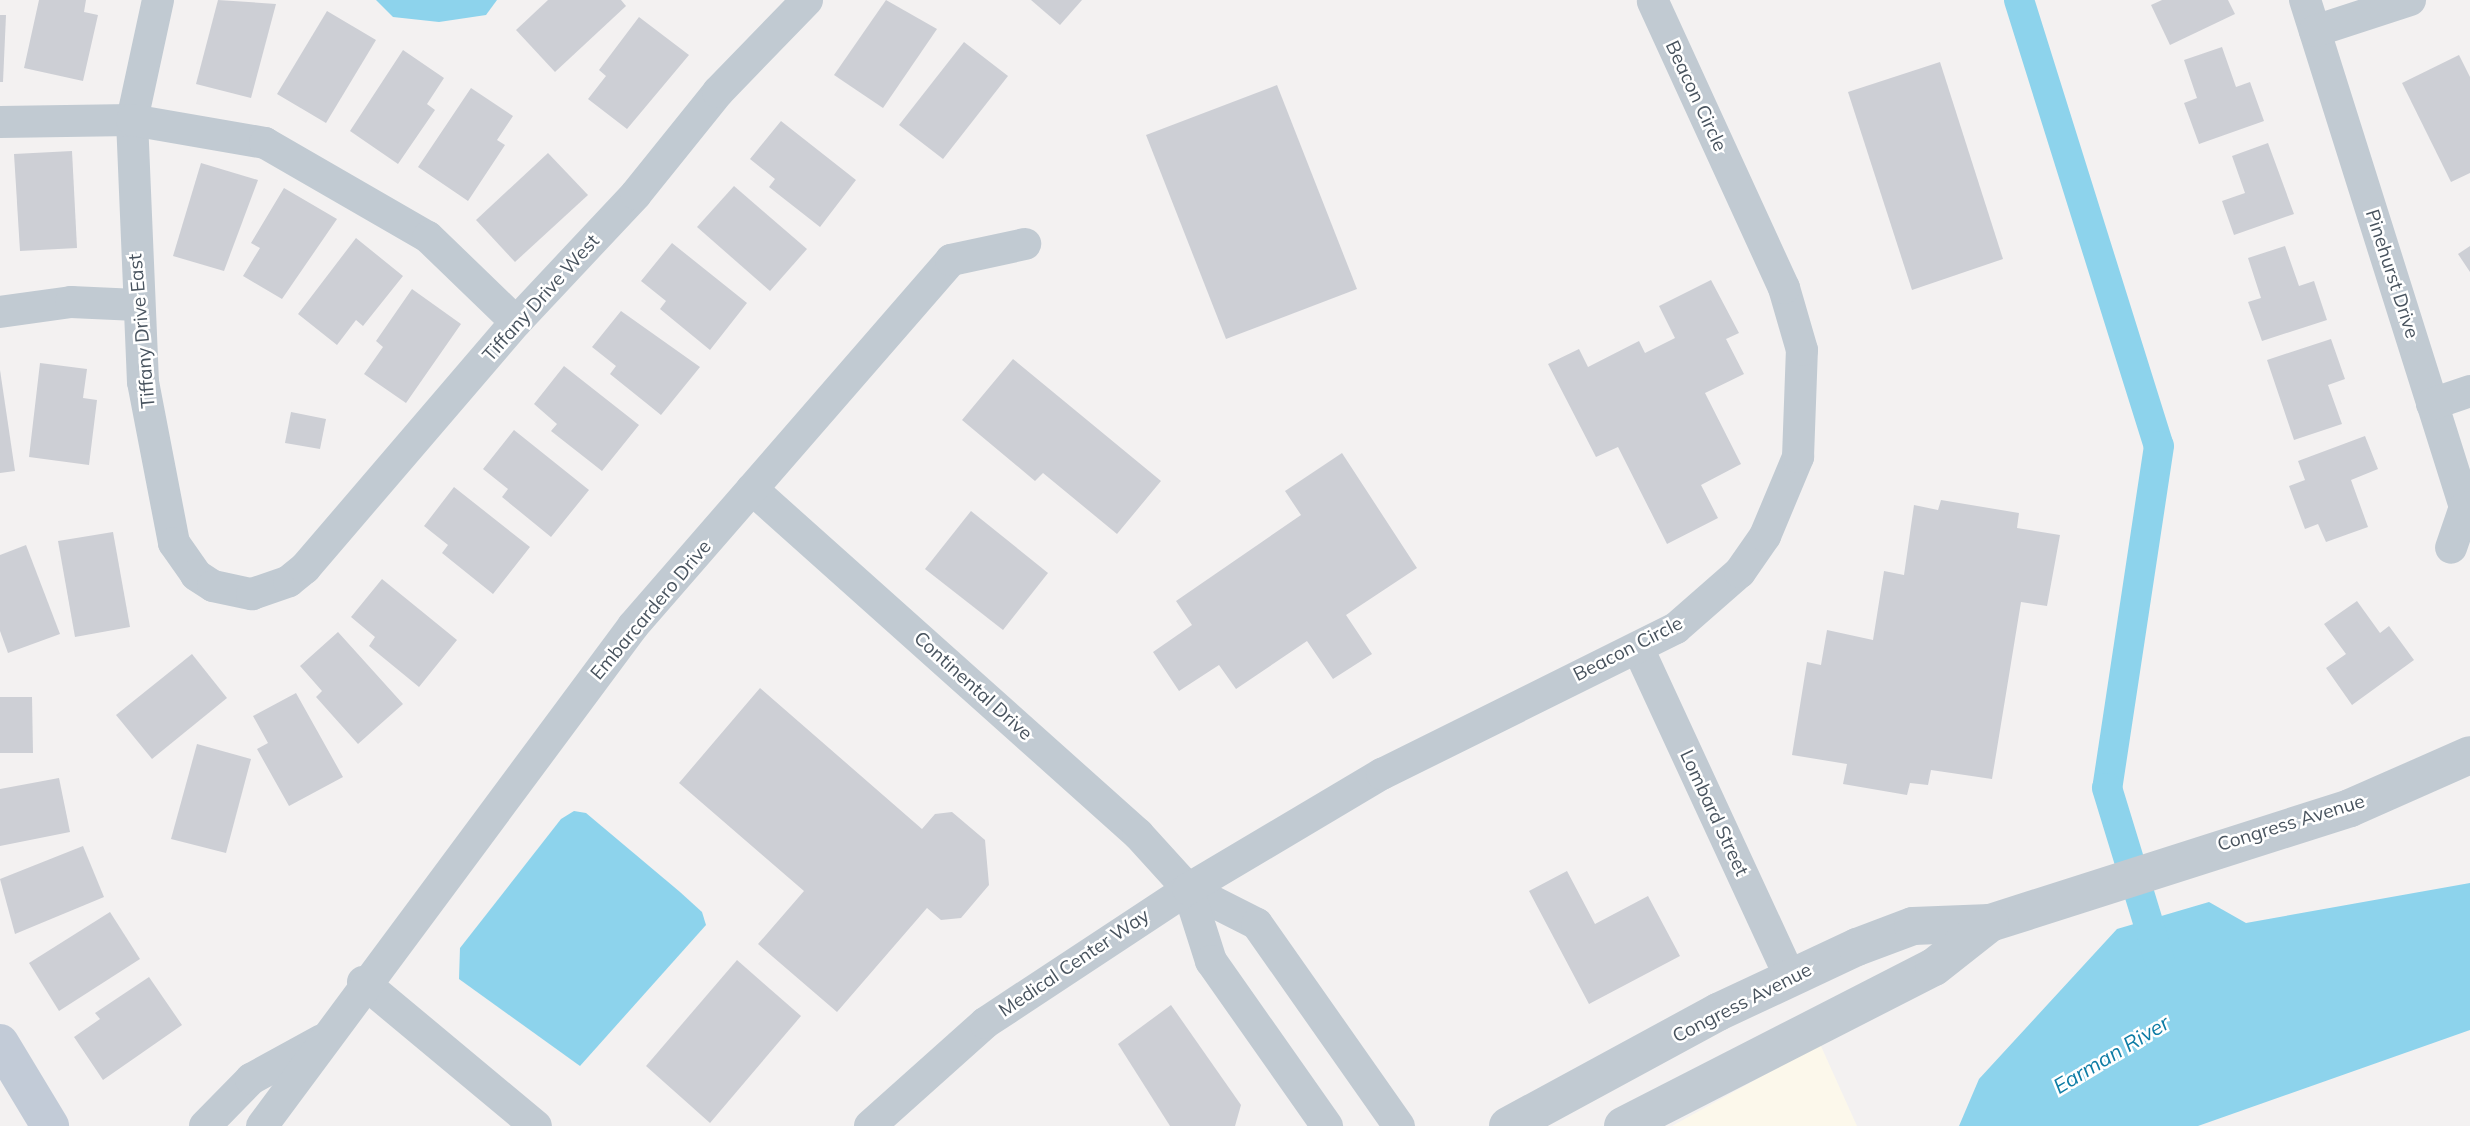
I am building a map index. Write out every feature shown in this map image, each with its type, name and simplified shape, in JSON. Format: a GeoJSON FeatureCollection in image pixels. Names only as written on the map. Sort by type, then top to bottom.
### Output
{"type":"FeatureCollection","features":[{"type":"Feature","properties":{"kind":"main road"},"geometry":{"type":"LineString","coordinates":[[0,1043],[50,1126]]}},
{"type":"Feature","properties":{"kind":"street","name":"Tiffany Drive East"},"geometry":{"type":"LineString","coordinates":[[158,0],[132,120],[136,305],[143,382],[174,542],[196,575],[213,586],[252,594],[271,590]]}},
{"type":"Feature","properties":{"kind":"street","name":"Tiffany Drive West"},"geometry":{"type":"LineString","coordinates":[[271,590],[306,568],[516,322],[807,0]]}},
{"type":"Feature","properties":{"kind":"street","name":"Pinehurst Drive"},"geometry":{"type":"LineString","coordinates":[[2305,0],[2465,507],[2451,548]]}},
{"type":"Feature","properties":{"kind":"street"},"geometry":{"type":"LineString","coordinates":[[2315,32],[2410,0]]}},
{"type":"Feature","properties":{"kind":"street","name":"Beacon Circle"},"geometry":{"type":"LineString","coordinates":[[1188,889],[1382,774],[1638,648],[1710,602],[1765,536],[1798,457],[1805,393],[1801,351],[1784,288],[1653,2]]}},
{"type":"Feature","properties":{"kind":"street"},"geometry":{"type":"LineString","coordinates":[[0,122],[132,120],[265,143],[428,237],[516,322]]}},
{"type":"Feature","properties":{"kind":"street","name":"Embarcardero Drive"},"geometry":{"type":"LineString","coordinates":[[262,1126],[327,1038],[363,982],[633,626],[951,260],[1025,244]]}},
{"type":"Feature","properties":{"kind":"street"},"geometry":{"type":"LineString","coordinates":[[0,312],[71,302],[136,305]]}},
{"type":"Feature","properties":{"kind":"street"},"geometry":{"type":"LineString","coordinates":[[2432,404],[2470,391]]}},
{"type":"Feature","properties":{"kind":"street","name":"Continental Drive"},"geometry":{"type":"LineString","coordinates":[[752,489],[1138,834],[1188,889],[1257,924],[1399,1126]]}},
{"type":"Feature","properties":{"kind":"street","name":"Lombard Street"},"geometry":{"type":"LineString","coordinates":[[1638,648],[1790,977]]}},
{"type":"Feature","properties":{"kind":"street","name":"Congress Avenue"},"geometry":{"type":"LineString","coordinates":[[1508,1126],[1790,977],[1913,926],[1990,923],[2226,844],[2350,808],[2470,755]]}},
{"type":"Feature","properties":{"kind":"street","name":"Continental Drive"},"geometry":{"type":"LineString","coordinates":[[1188,889],[1211,961],[1326,1126]]}},
{"type":"Feature","properties":{"kind":"street","name":"Medical Center Way"},"geometry":{"type":"LineString","coordinates":[[870,1126],[985,1023],[1188,889]]}},
{"type":"Feature","properties":{"kind":"street","name":"Congress Avenue"},"geometry":{"type":"LineString","coordinates":[[1623,1126],[1934,967],[1990,923]]}},
{"type":"Feature","properties":{"kind":"street"},"geometry":{"type":"LineString","coordinates":[[363,982],[536,1126]]}},
{"type":"Feature","properties":{"kind":"street","name":"Embarcardero Drive"},"geometry":{"type":"LineString","coordinates":[[205,1126],[251,1079],[327,1038]]}},
{"type":"Feature","properties":{"kind":"shaded area"},"geometry":{"type":"Polygon","coordinates":[[[1820,1044],[1857,1126],[1672,1126],[1820,1044]]]}},
{"type":"Feature","properties":{"kind":"water"},"geometry":{"type":"Polygon","coordinates":[[[376,0],[497,0],[486,15],[439,22],[393,17],[376,0]]]}},
{"type":"Feature","properties":{"kind":"water"},"geometry":{"type":"Polygon","coordinates":[[[574,811],[586,813],[680,892],[702,912],[706,925],[580,1066],[459,979],[460,948],[561,819],[574,811]]]}},
{"type":"Feature","properties":{"kind":"water","name":"Earman River"},"geometry":{"type":"Polygon","coordinates":[[[2470,883],[2470,1030],[2198,1126],[1959,1126],[1979,1079],[2117,929],[2209,902],[2246,923],[2470,883]]]}},
{"type":"Feature","properties":{"kind":"building"},"geometry":{"type":"Polygon","coordinates":[[[39,0],[86,0],[84,12],[98,15],[83,81],[24,68],[39,0]]]}},
{"type":"Feature","properties":{"kind":"building"},"geometry":{"type":"Polygon","coordinates":[[[218,0],[276,4],[251,98],[196,84],[218,0]]]}},
{"type":"Feature","properties":{"kind":"building"},"geometry":{"type":"Polygon","coordinates":[[[548,0],[621,0],[626,6],[555,72],[516,30],[548,0]]]}},
{"type":"Feature","properties":{"kind":"building"},"geometry":{"type":"Polygon","coordinates":[[[886,0],[937,29],[883,108],[834,75],[886,0]]]}},
{"type":"Feature","properties":{"kind":"building"},"geometry":{"type":"Polygon","coordinates":[[[1031,0],[1082,0],[1060,25],[1031,0]]]}},
{"type":"Feature","properties":{"kind":"building"},"geometry":{"type":"Polygon","coordinates":[[[2162,0],[2228,0],[2235,14],[2170,45],[2151,5],[2162,0]]]}},
{"type":"Feature","properties":{"kind":"building"},"geometry":{"type":"Polygon","coordinates":[[[327,11],[376,40],[326,123],[277,94],[327,11]]]}},
{"type":"Feature","properties":{"kind":"building"},"geometry":{"type":"Polygon","coordinates":[[[0,15],[6,15],[3,82],[0,82],[0,15]]]}},
{"type":"Feature","properties":{"kind":"building"},"geometry":{"type":"Polygon","coordinates":[[[639,17],[689,55],[627,129],[588,99],[606,76],[599,70],[639,17]]]}},
{"type":"Feature","properties":{"kind":"building"},"geometry":{"type":"Polygon","coordinates":[[[964,42],[1008,76],[943,159],[899,125],[964,42]]]}},
{"type":"Feature","properties":{"kind":"building"},"geometry":{"type":"Polygon","coordinates":[[[2222,47],[2236,87],[2250,82],[2264,121],[2199,144],[2184,103],[2197,98],[2184,60],[2222,47]]]}},
{"type":"Feature","properties":{"kind":"building"},"geometry":{"type":"Polygon","coordinates":[[[403,50],[444,78],[427,104],[435,110],[398,164],[350,131],[403,50]]]}},
{"type":"Feature","properties":{"kind":"building"},"geometry":{"type":"Polygon","coordinates":[[[2459,55],[2470,77],[2470,173],[2451,182],[2402,83],[2459,55]]]}},
{"type":"Feature","properties":{"kind":"building"},"geometry":{"type":"Polygon","coordinates":[[[1940,62],[2003,259],[1912,290],[1848,92],[1940,62]]]}},
{"type":"Feature","properties":{"kind":"building"},"geometry":{"type":"Polygon","coordinates":[[[1277,85],[1357,289],[1226,339],[1146,135],[1277,85]]]}},
{"type":"Feature","properties":{"kind":"building"},"geometry":{"type":"Polygon","coordinates":[[[471,88],[513,116],[497,140],[505,145],[468,201],[418,167],[471,88]]]}},
{"type":"Feature","properties":{"kind":"building"},"geometry":{"type":"Polygon","coordinates":[[[781,121],[856,180],[820,227],[769,187],[775,179],[750,159],[781,121]]]}},
{"type":"Feature","properties":{"kind":"building"},"geometry":{"type":"Polygon","coordinates":[[[2268,143],[2294,214],[2234,235],[2222,201],[2245,193],[2232,156],[2268,143]]]}},
{"type":"Feature","properties":{"kind":"building"},"geometry":{"type":"Polygon","coordinates":[[[72,151],[77,248],[20,251],[14,154],[72,151]]]}},
{"type":"Feature","properties":{"kind":"building"},"geometry":{"type":"Polygon","coordinates":[[[548,153],[588,195],[515,262],[476,220],[548,153]]]}},
{"type":"Feature","properties":{"kind":"building"},"geometry":{"type":"Polygon","coordinates":[[[201,163],[258,180],[224,271],[173,256],[201,163]]]}},
{"type":"Feature","properties":{"kind":"building"},"geometry":{"type":"Polygon","coordinates":[[[734,186],[807,249],[770,291],[697,227],[734,186]]]}},
{"type":"Feature","properties":{"kind":"building"},"geometry":{"type":"Polygon","coordinates":[[[284,188],[337,219],[282,299],[243,276],[260,248],[251,243],[284,188]]]}},
{"type":"Feature","properties":{"kind":"building"},"geometry":{"type":"Polygon","coordinates":[[[356,238],[403,276],[363,326],[356,320],[337,345],[298,314],[356,238]]]}},
{"type":"Feature","properties":{"kind":"building"},"geometry":{"type":"Polygon","coordinates":[[[672,243],[747,303],[710,350],[660,309],[666,301],[641,281],[672,243]]]}},
{"type":"Feature","properties":{"kind":"building"},"geometry":{"type":"Polygon","coordinates":[[[2285,246],[2299,286],[2314,281],[2327,320],[2262,341],[2248,302],[2261,298],[2248,258],[2285,246]]]}},
{"type":"Feature","properties":{"kind":"building"},"geometry":{"type":"Polygon","coordinates":[[[2470,246],[2470,272],[2458,254],[2470,246]]]}},
{"type":"Feature","properties":{"kind":"building"},"geometry":{"type":"Polygon","coordinates":[[[1711,280],[1739,333],[1726,339],[1744,374],[1705,393],[1741,464],[1701,485],[1718,518],[1667,544],[1618,447],[1596,457],[1548,364],[1579,349],[1588,367],[1639,341],[1645,353],[1675,338],[1659,306],[1711,280]]]}},
{"type":"Feature","properties":{"kind":"building"},"geometry":{"type":"Polygon","coordinates":[[[412,289],[461,324],[406,403],[364,374],[383,347],[376,341],[412,289]]]}},
{"type":"Feature","properties":{"kind":"building"},"geometry":{"type":"Polygon","coordinates":[[[621,311],[700,367],[661,415],[610,374],[616,366],[592,347],[621,311]]]}},
{"type":"Feature","properties":{"kind":"building"},"geometry":{"type":"Polygon","coordinates":[[[2331,339],[2345,379],[2328,385],[2342,424],[2294,440],[2267,360],[2331,339]]]}},
{"type":"Feature","properties":{"kind":"building"},"geometry":{"type":"Polygon","coordinates":[[[1013,359],[1161,481],[1117,534],[1043,473],[1035,481],[962,420],[1013,359]]]}},
{"type":"Feature","properties":{"kind":"building"},"geometry":{"type":"Polygon","coordinates":[[[40,363],[87,369],[83,398],[97,400],[89,465],[29,457],[40,363]]]}},
{"type":"Feature","properties":{"kind":"building"},"geometry":{"type":"Polygon","coordinates":[[[564,366],[639,425],[602,471],[551,431],[557,424],[534,404],[564,366]]]}},
{"type":"Feature","properties":{"kind":"building"},"geometry":{"type":"Polygon","coordinates":[[[0,370],[15,471],[0,473],[0,370]]]}},
{"type":"Feature","properties":{"kind":"building"},"geometry":{"type":"Polygon","coordinates":[[[291,412],[326,419],[320,449],[285,443],[291,412]]]}},
{"type":"Feature","properties":{"kind":"building"},"geometry":{"type":"Polygon","coordinates":[[[514,430],[589,490],[551,537],[502,497],[508,489],[483,469],[514,430]]]}},
{"type":"Feature","properties":{"kind":"building"},"geometry":{"type":"Polygon","coordinates":[[[2365,436],[2378,469],[2351,480],[2368,527],[2326,542],[2318,524],[2305,529],[2289,486],[2305,480],[2298,461],[2365,436]]]}},
{"type":"Feature","properties":{"kind":"building"},"geometry":{"type":"Polygon","coordinates":[[[1342,453],[1417,568],[1346,615],[1372,654],[1333,679],[1307,641],[1236,689],[1219,665],[1179,691],[1153,652],[1192,625],[1176,601],[1301,515],[1285,491],[1342,453]]]}},
{"type":"Feature","properties":{"kind":"building"},"geometry":{"type":"Polygon","coordinates":[[[454,487],[530,547],[493,594],[442,553],[448,545],[424,526],[454,487]]]}},
{"type":"Feature","properties":{"kind":"building"},"geometry":{"type":"Polygon","coordinates":[[[1941,500],[2019,513],[2017,528],[2060,535],[2047,606],[2021,602],[1992,779],[1931,770],[1928,785],[1910,783],[1907,795],[1843,784],[1847,764],[1792,755],[1807,662],[1821,665],[1827,630],[1873,640],[1884,571],[1904,575],[1914,505],[1938,510],[1941,500]]]}},
{"type":"Feature","properties":{"kind":"building"},"geometry":{"type":"Polygon","coordinates":[[[971,511],[1048,573],[1003,630],[925,569],[971,511]]]}},
{"type":"Feature","properties":{"kind":"building"},"geometry":{"type":"Polygon","coordinates":[[[113,532],[130,627],[75,637],[58,541],[113,532]]]}},
{"type":"Feature","properties":{"kind":"building"},"geometry":{"type":"Polygon","coordinates":[[[26,545],[60,634],[8,653],[0,631],[0,555],[26,545]]]}},
{"type":"Feature","properties":{"kind":"building"},"geometry":{"type":"Polygon","coordinates":[[[382,579],[457,640],[419,687],[369,646],[375,637],[351,617],[382,579]]]}},
{"type":"Feature","properties":{"kind":"building"},"geometry":{"type":"Polygon","coordinates":[[[2357,601],[2380,633],[2389,626],[2414,660],[2352,705],[2326,668],[2346,654],[2324,624],[2357,601]]]}},
{"type":"Feature","properties":{"kind":"building"},"geometry":{"type":"Polygon","coordinates":[[[338,632],[403,704],[358,744],[316,697],[322,691],[300,666],[338,632]]]}},
{"type":"Feature","properties":{"kind":"building"},"geometry":{"type":"Polygon","coordinates":[[[192,654],[227,698],[152,759],[116,715],[192,654]]]}},
{"type":"Feature","properties":{"kind":"building"},"geometry":{"type":"Polygon","coordinates":[[[760,688],[922,829],[935,814],[952,812],[985,840],[989,885],[961,918],[941,920],[927,908],[837,1012],[758,944],[804,891],[679,783],[760,688]]]}},
{"type":"Feature","properties":{"kind":"building"},"geometry":{"type":"Polygon","coordinates":[[[296,693],[343,777],[289,806],[257,749],[268,743],[253,716],[296,693]]]}},
{"type":"Feature","properties":{"kind":"building"},"geometry":{"type":"Polygon","coordinates":[[[0,697],[32,697],[33,753],[0,753],[0,697]]]}},
{"type":"Feature","properties":{"kind":"building"},"geometry":{"type":"Polygon","coordinates":[[[197,744],[251,759],[226,853],[171,839],[197,744]]]}},
{"type":"Feature","properties":{"kind":"building"},"geometry":{"type":"Polygon","coordinates":[[[59,778],[70,832],[0,846],[0,789],[59,778]]]}},
{"type":"Feature","properties":{"kind":"building"},"geometry":{"type":"Polygon","coordinates":[[[83,846],[104,897],[15,934],[0,879],[83,846]]]}},
{"type":"Feature","properties":{"kind":"building"},"geometry":{"type":"Polygon","coordinates":[[[1567,871],[1595,924],[1648,896],[1680,956],[1589,1004],[1529,891],[1567,871]]]}},
{"type":"Feature","properties":{"kind":"building"},"geometry":{"type":"Polygon","coordinates":[[[110,912],[140,959],[59,1011],[29,963],[110,912]]]}},
{"type":"Feature","properties":{"kind":"building"},"geometry":{"type":"Polygon","coordinates":[[[737,960],[801,1016],[710,1123],[646,1066],[737,960]]]}},
{"type":"Feature","properties":{"kind":"building"},"geometry":{"type":"Polygon","coordinates":[[[149,977],[182,1025],[103,1080],[74,1037],[100,1019],[95,1013],[149,977]]]}},
{"type":"Feature","properties":{"kind":"building"},"geometry":{"type":"Polygon","coordinates":[[[1171,1005],[1241,1105],[1235,1126],[1170,1126],[1118,1044],[1171,1005]]]}},
{"type":"Feature","properties":{"kind":"waterway"},"geometry":{"type":"LineString","coordinates":[[2019,0],[2159,446],[2107,788],[2159,958]]}}]}
